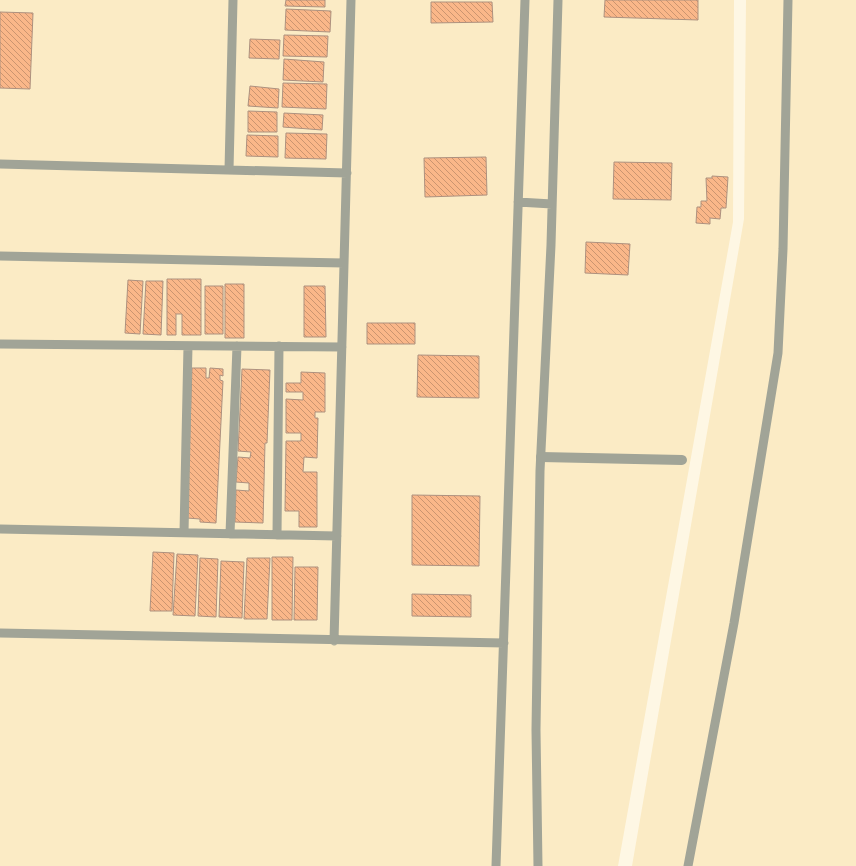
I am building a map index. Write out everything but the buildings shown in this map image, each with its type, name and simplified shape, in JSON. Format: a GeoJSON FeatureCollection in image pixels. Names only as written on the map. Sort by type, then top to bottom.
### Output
{"type":"FeatureCollection","features":[{"type":"Feature","properties":{"kind":"street"},"geometry":{"type":"LineString","coordinates":[[541,457],[682,460]]}},
{"type":"Feature","properties":{"kind":"lane"},"geometry":{"type":"LineString","coordinates":[[229,170],[233,0]]}},
{"type":"Feature","properties":{"kind":"lane"},"geometry":{"type":"LineString","coordinates":[[334,641],[351,0]]}},
{"type":"Feature","properties":{"kind":"lane"},"geometry":{"type":"LineString","coordinates":[[496,866],[524,0]]}},
{"type":"Feature","properties":{"kind":"lane"},"geometry":{"type":"LineString","coordinates":[[538,866],[536,730],[541,457],[552,204],[558,0]]}},
{"type":"Feature","properties":{"kind":"lane"},"geometry":{"type":"LineString","coordinates":[[688,866],[734,623],[778,353],[783,250],[788,0]]}},
{"type":"Feature","properties":{"kind":"lane"},"geometry":{"type":"LineString","coordinates":[[0,164],[347,173]]}},
{"type":"Feature","properties":{"kind":"lane"},"geometry":{"type":"LineString","coordinates":[[518,202],[552,204]]}},
{"type":"Feature","properties":{"kind":"lane"},"geometry":{"type":"LineString","coordinates":[[0,256],[344,263]]}},
{"type":"Feature","properties":{"kind":"lane"},"geometry":{"type":"LineString","coordinates":[[0,344],[342,347]]}},
{"type":"Feature","properties":{"kind":"lane"},"geometry":{"type":"LineString","coordinates":[[184,533],[188,346]]}},
{"type":"Feature","properties":{"kind":"lane"},"geometry":{"type":"LineString","coordinates":[[230,534],[237,346]]}},
{"type":"Feature","properties":{"kind":"lane"},"geometry":{"type":"LineString","coordinates":[[277,534],[279,346]]}},
{"type":"Feature","properties":{"kind":"lane"},"geometry":{"type":"LineString","coordinates":[[0,529],[337,536]]}},
{"type":"Feature","properties":{"kind":"lane"},"geometry":{"type":"LineString","coordinates":[[0,633],[334,641],[504,643]]}},
{"type":"Feature","properties":{"kind":"shaded area"},"geometry":{"type":"Polygon","coordinates":[[[0,0],[734,0],[733,222],[618,866],[0,866],[0,0]]]}},
{"type":"Feature","properties":{"kind":"shaded area"},"geometry":{"type":"Polygon","coordinates":[[[746,0],[856,0],[856,866],[632,866],[744,219],[746,0]]]}}]}
